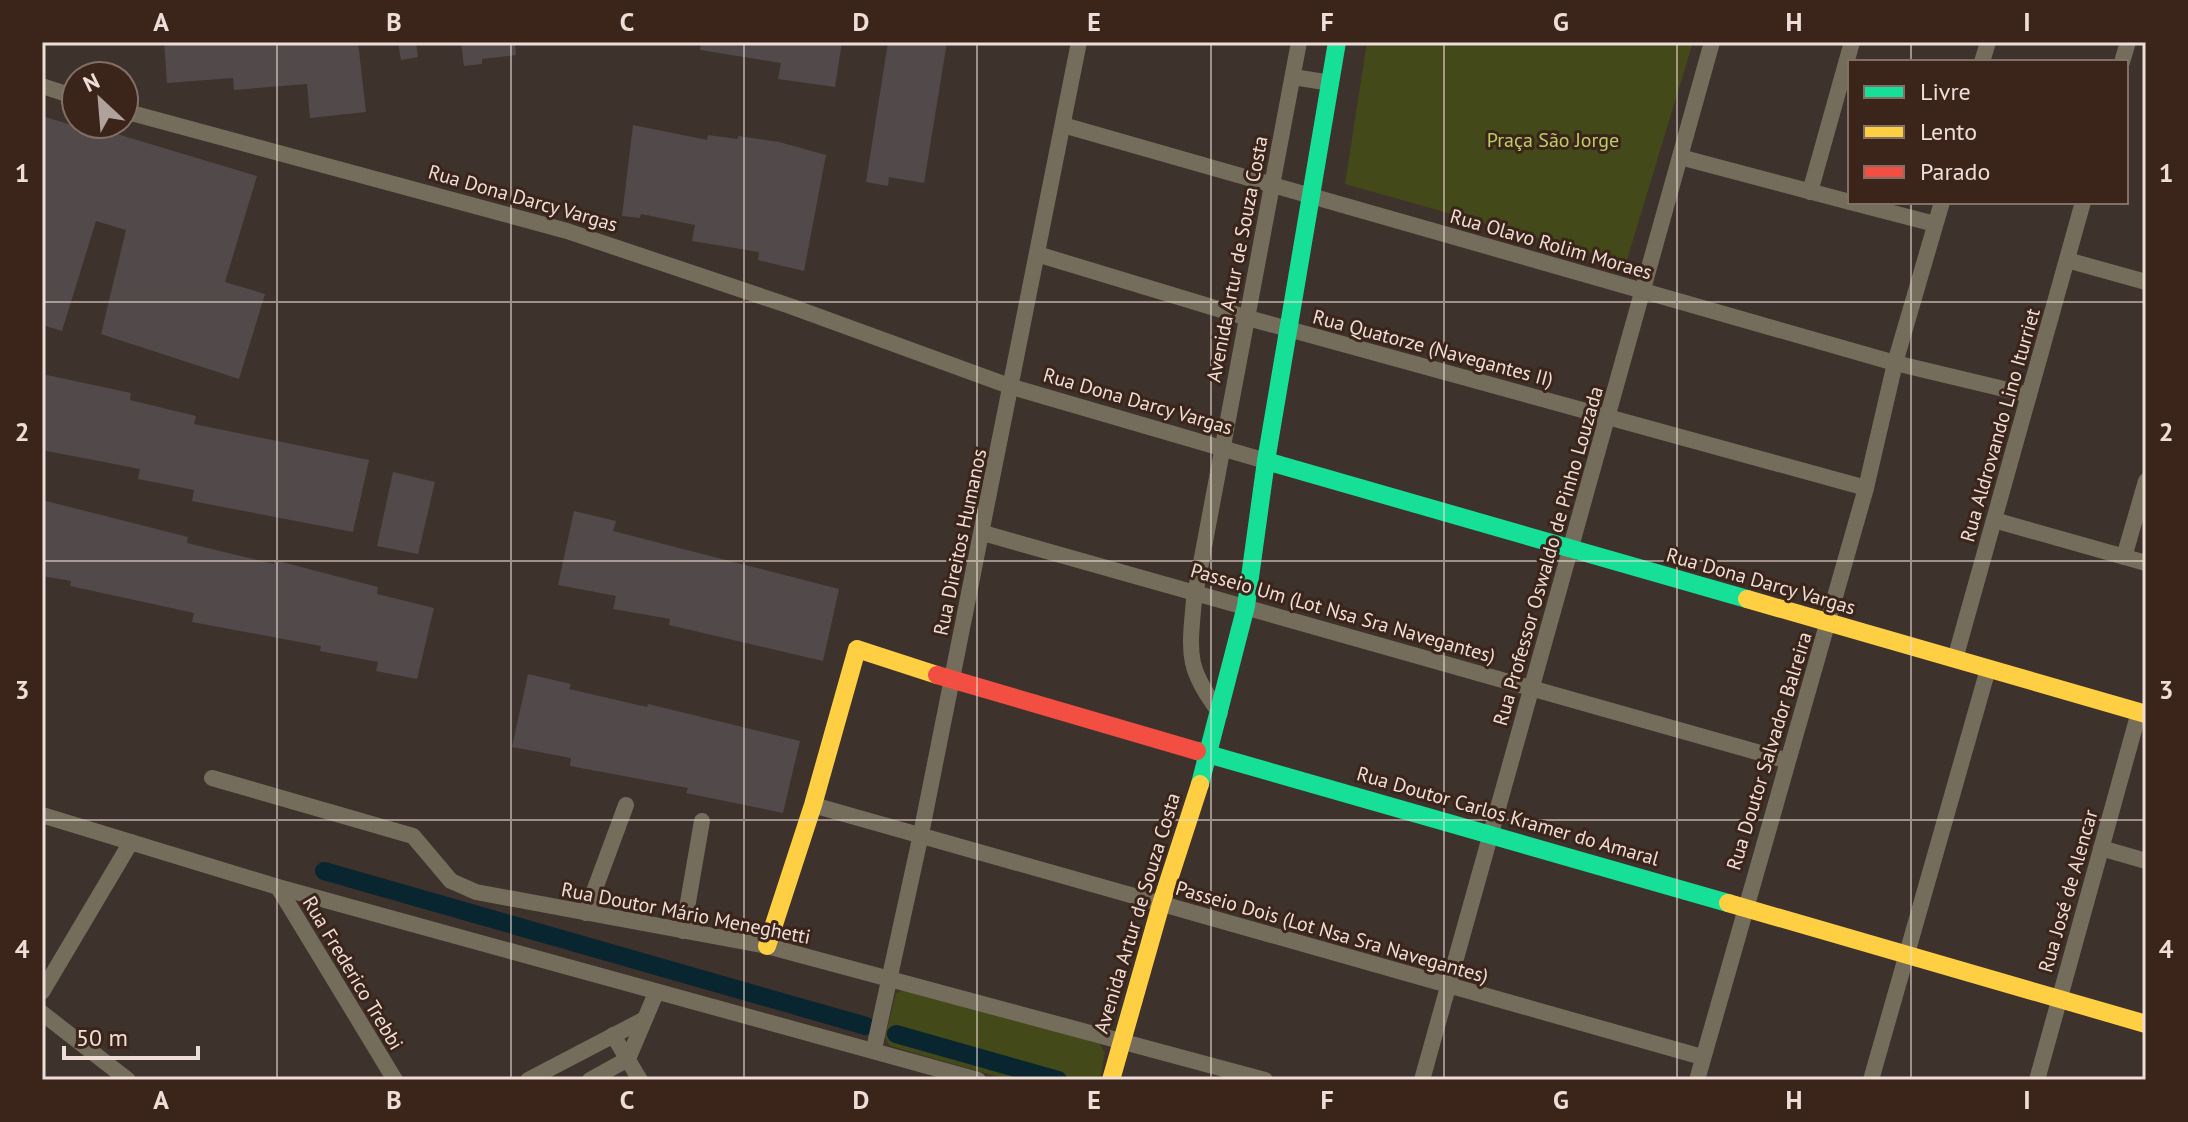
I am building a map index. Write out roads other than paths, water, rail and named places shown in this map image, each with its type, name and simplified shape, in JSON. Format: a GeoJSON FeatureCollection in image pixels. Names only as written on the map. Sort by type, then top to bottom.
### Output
{"type":"FeatureCollection","features":[{"type":"Feature","properties":{"kind":"street","name":"Rua Direitos Humanos"},"geometry":{"type":"LineString","coordinates":[[874,1049],[983,533],[1079,42]]}},
{"type":"Feature","properties":{"kind":"street","name":"Avenida Artur de Souza Costa"},"geometry":{"type":"LineString","coordinates":[[1220,713],[1193,671],[1190,646],[1194,600],[1299,42]]}},
{"type":"Feature","properties":{"kind":"street","name":"Avenida Artur de Souza Costa"},"geometry":{"type":"LineString","coordinates":[[1111,1080],[1161,904],[1211,752],[1246,606],[1266,461],[1314,196],[1337,42]]}},
{"type":"Feature","properties":{"kind":"street","name":"Rua Professor Oswaldo de Pinho Louzada"},"geometry":{"type":"LineString","coordinates":[[1422,1080],[1712,42]]}},
{"type":"Feature","properties":{"kind":"street"},"geometry":{"type":"LineString","coordinates":[[1810,192],[1852,42]]}},
{"type":"Feature","properties":{"kind":"street"},"geometry":{"type":"LineString","coordinates":[[1293,77],[1331,83]]}},
{"type":"Feature","properties":{"kind":"street","name":"Rua Dona Darcy Vargas"},"geometry":{"type":"LineString","coordinates":[[140,115],[567,231],[790,306],[1012,387],[2142,713]]}},
{"type":"Feature","properties":{"kind":"street","name":"Rua Olavo Rolim Moraes"},"geometry":{"type":"LineString","coordinates":[[1063,125],[1895,363],[2029,395]]}},
{"type":"Feature","properties":{"kind":"street"},"geometry":{"type":"LineString","coordinates":[[1680,157],[1848,202]]}},
{"type":"Feature","properties":{"kind":"street"},"geometry":{"type":"LineString","coordinates":[[1858,204],[1935,224]]}},
{"type":"Feature","properties":{"kind":"street","name":"Rua Doutor Salvador Balreira"},"geometry":{"type":"LineString","coordinates":[[1697,1080],[1785,760],[1866,488],[1895,363],[1941,204]]}},
{"type":"Feature","properties":{"kind":"street","name":"Rua Aldrovando Lino Iturriet"},"geometry":{"type":"LineString","coordinates":[[1955,659],[2082,204]]}},
{"type":"Feature","properties":{"kind":"street","name":"Rua Quatorze (Navegantes II)"},"geometry":{"type":"LineString","coordinates":[[1037,254],[1248,318],[1866,488]]}},
{"type":"Feature","properties":{"kind":"street"},"geometry":{"type":"LineString","coordinates":[[2067,260],[2146,282]]}},
{"type":"Feature","properties":{"kind":"street"},"geometry":{"type":"LineString","coordinates":[[2124,557],[2146,481]]}},
{"type":"Feature","properties":{"kind":"street"},"geometry":{"type":"LineString","coordinates":[[1994,520],[2146,563]]}},
{"type":"Feature","properties":{"kind":"street","name":"Passeio Um (Lot Nsa Sra Navegantes)"},"geometry":{"type":"LineString","coordinates":[[983,533],[1785,760]]}},
{"type":"Feature","properties":{"kind":"street","name":"Rua Doutor Carlos Kramer do Amaral"},"geometry":{"type":"LineString","coordinates":[[813,805],[857,649],[952,680],[1211,752],[2146,1024]]}},
{"type":"Feature","properties":{"kind":"street"},"geometry":{"type":"LineString","coordinates":[[1871,1080],[1988,669]]}},
{"type":"Feature","properties":{"kind":"street","name":"Rua José de Alencar"},"geometry":{"type":"LineString","coordinates":[[2037,1080],[2142,713]]}},
{"type":"Feature","properties":{"kind":"street","name":"Rua Doutor Mário Meneghetti"},"geometry":{"type":"LineString","coordinates":[[212,778],[413,836],[451,881],[476,892],[767,946],[1265,1080]]}},
{"type":"Feature","properties":{"kind":"street"},"geometry":{"type":"LineString","coordinates":[[586,913],[626,805]]}},
{"type":"Feature","properties":{"kind":"street"},"geometry":{"type":"LineString","coordinates":[[767,946],[813,805]]}},
{"type":"Feature","properties":{"kind":"street","name":"Passeio Dois (Lot Nsa Sra Navegantes)"},"geometry":{"type":"LineString","coordinates":[[813,805],[1702,1057]]}},
{"type":"Feature","properties":{"kind":"street"},"geometry":{"type":"LineString","coordinates":[[42,815],[278,887],[978,1080]]}},
{"type":"Feature","properties":{"kind":"street"},"geometry":{"type":"LineString","coordinates":[[683,931],[702,821]]}},
{"type":"Feature","properties":{"kind":"street"},"geometry":{"type":"LineString","coordinates":[[42,992],[131,842]]}},
{"type":"Feature","properties":{"kind":"street"},"geometry":{"type":"LineString","coordinates":[[2101,848],[2146,861]]}},
{"type":"Feature","properties":{"kind":"street","name":"Rua Frederico Trebbi"},"geometry":{"type":"LineString","coordinates":[[278,887],[395,1080]]}},
{"type":"Feature","properties":{"kind":"street"},"geometry":{"type":"LineString","coordinates":[[590,1080],[628,1059],[656,993]]}},
{"type":"Feature","properties":{"kind":"street"},"geometry":{"type":"LineString","coordinates":[[42,1013],[128,1080]]}},
{"type":"Feature","properties":{"kind":"street"},"geometry":{"type":"LineString","coordinates":[[528,1080],[643,1020]]}},
{"type":"Feature","properties":{"kind":"street"},"geometry":{"type":"LineString","coordinates":[[613,1035],[640,1080]]}},
{"type":"Feature","properties":{"kind":"waterway"},"geometry":{"type":"LineString","coordinates":[[324,871],[866,1026]]}},
{"type":"Feature","properties":{"kind":"waterway"},"geometry":{"type":"LineString","coordinates":[[896,1034],[1058,1080]]}},
{"type":"Feature","properties":{"kind":"park label","name":"Praça São Jorge"},"geometry":{"type":"Point","coordinates":[1553,140]}}]}
